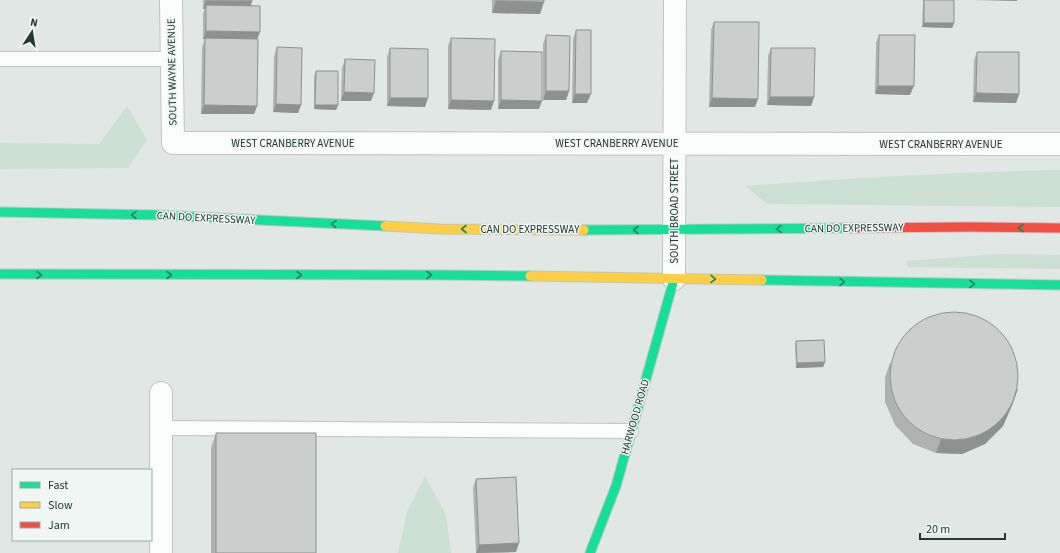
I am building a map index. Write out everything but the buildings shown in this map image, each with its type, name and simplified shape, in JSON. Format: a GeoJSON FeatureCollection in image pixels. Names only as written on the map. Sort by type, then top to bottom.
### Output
{"type":"FeatureCollection","features":[{"type":"Feature","properties":{"kind":"main road","name":"CAN DO EXPRESSWAY"},"geometry":{"type":"LineString","coordinates":[[0,212],[165,215],[439,229],[675,230],[962,227],[1060,228]]}},
{"type":"Feature","properties":{"kind":"main road"},"geometry":{"type":"LineString","coordinates":[[0,274],[437,275],[1060,286]]}},
{"type":"Feature","properties":{"kind":"main road","name":"HARWOOD ROAD"},"geometry":{"type":"LineString","coordinates":[[590,553],[616,486],[674,279]]}},
{"type":"Feature","properties":{"kind":"street","name":"SOUTH WAYNE AVENUE"},"geometry":{"type":"LineString","coordinates":[[171,0],[173,143]]}},
{"type":"Feature","properties":{"kind":"street","name":"SOUTH BROAD STREET"},"geometry":{"type":"LineString","coordinates":[[674,279],[675,0]]}},
{"type":"Feature","properties":{"kind":"street","name":"WEST CRANBERRY AVENUE"},"geometry":{"type":"LineString","coordinates":[[173,143],[1060,144]]}},
{"type":"Feature","properties":{"kind":"street"},"geometry":{"type":"LineString","coordinates":[[160,553],[161,393]]}},
{"type":"Feature","properties":{"kind":"lane"},"geometry":{"type":"LineString","coordinates":[[0,59],[171,59]]}},
{"type":"Feature","properties":{"kind":"lane"},"geometry":{"type":"LineString","coordinates":[[161,428],[631,431]]}},
{"type":"Feature","properties":{"kind":"green space"},"geometry":{"type":"Polygon","coordinates":[[[127,106],[147,140],[128,168],[0,169],[0,143],[99,144],[127,106]]]}},
{"type":"Feature","properties":{"kind":"green space"},"geometry":{"type":"Polygon","coordinates":[[[1060,170],[1060,207],[767,204],[745,186],[902,176],[1060,170]]]}},
{"type":"Feature","properties":{"kind":"green space"},"geometry":{"type":"Polygon","coordinates":[[[999,254],[1060,255],[1060,269],[908,267],[906,261],[999,254]]]}},
{"type":"Feature","properties":{"kind":"green space"},"geometry":{"type":"Polygon","coordinates":[[[425,476],[446,515],[451,553],[398,553],[407,512],[425,476]]]}},
{"type":"Feature","properties":{"kind":"traffic: fast"},"geometry":{"type":"LineString","coordinates":[[0,212],[157,215],[385,226]]}},
{"type":"Feature","properties":{"kind":"traffic: fast"},"geometry":{"type":"LineString","coordinates":[[584,230],[851,228]]}},
{"type":"Feature","properties":{"kind":"traffic: fast"},"geometry":{"type":"LineString","coordinates":[[0,274],[530,276]]}},
{"type":"Feature","properties":{"kind":"traffic: fast"},"geometry":{"type":"LineString","coordinates":[[590,553],[616,486],[674,279]]}},
{"type":"Feature","properties":{"kind":"traffic: fast"},"geometry":{"type":"LineString","coordinates":[[762,280],[1060,285]]}},
{"type":"Feature","properties":{"kind":"traffic: slow"},"geometry":{"type":"LineString","coordinates":[[385,226],[439,229],[584,230]]}},
{"type":"Feature","properties":{"kind":"traffic: slow"},"geometry":{"type":"LineString","coordinates":[[530,276],[762,280]]}},
{"type":"Feature","properties":{"kind":"traffic: jam"},"geometry":{"type":"LineString","coordinates":[[851,228],[1060,228]]}}]}
